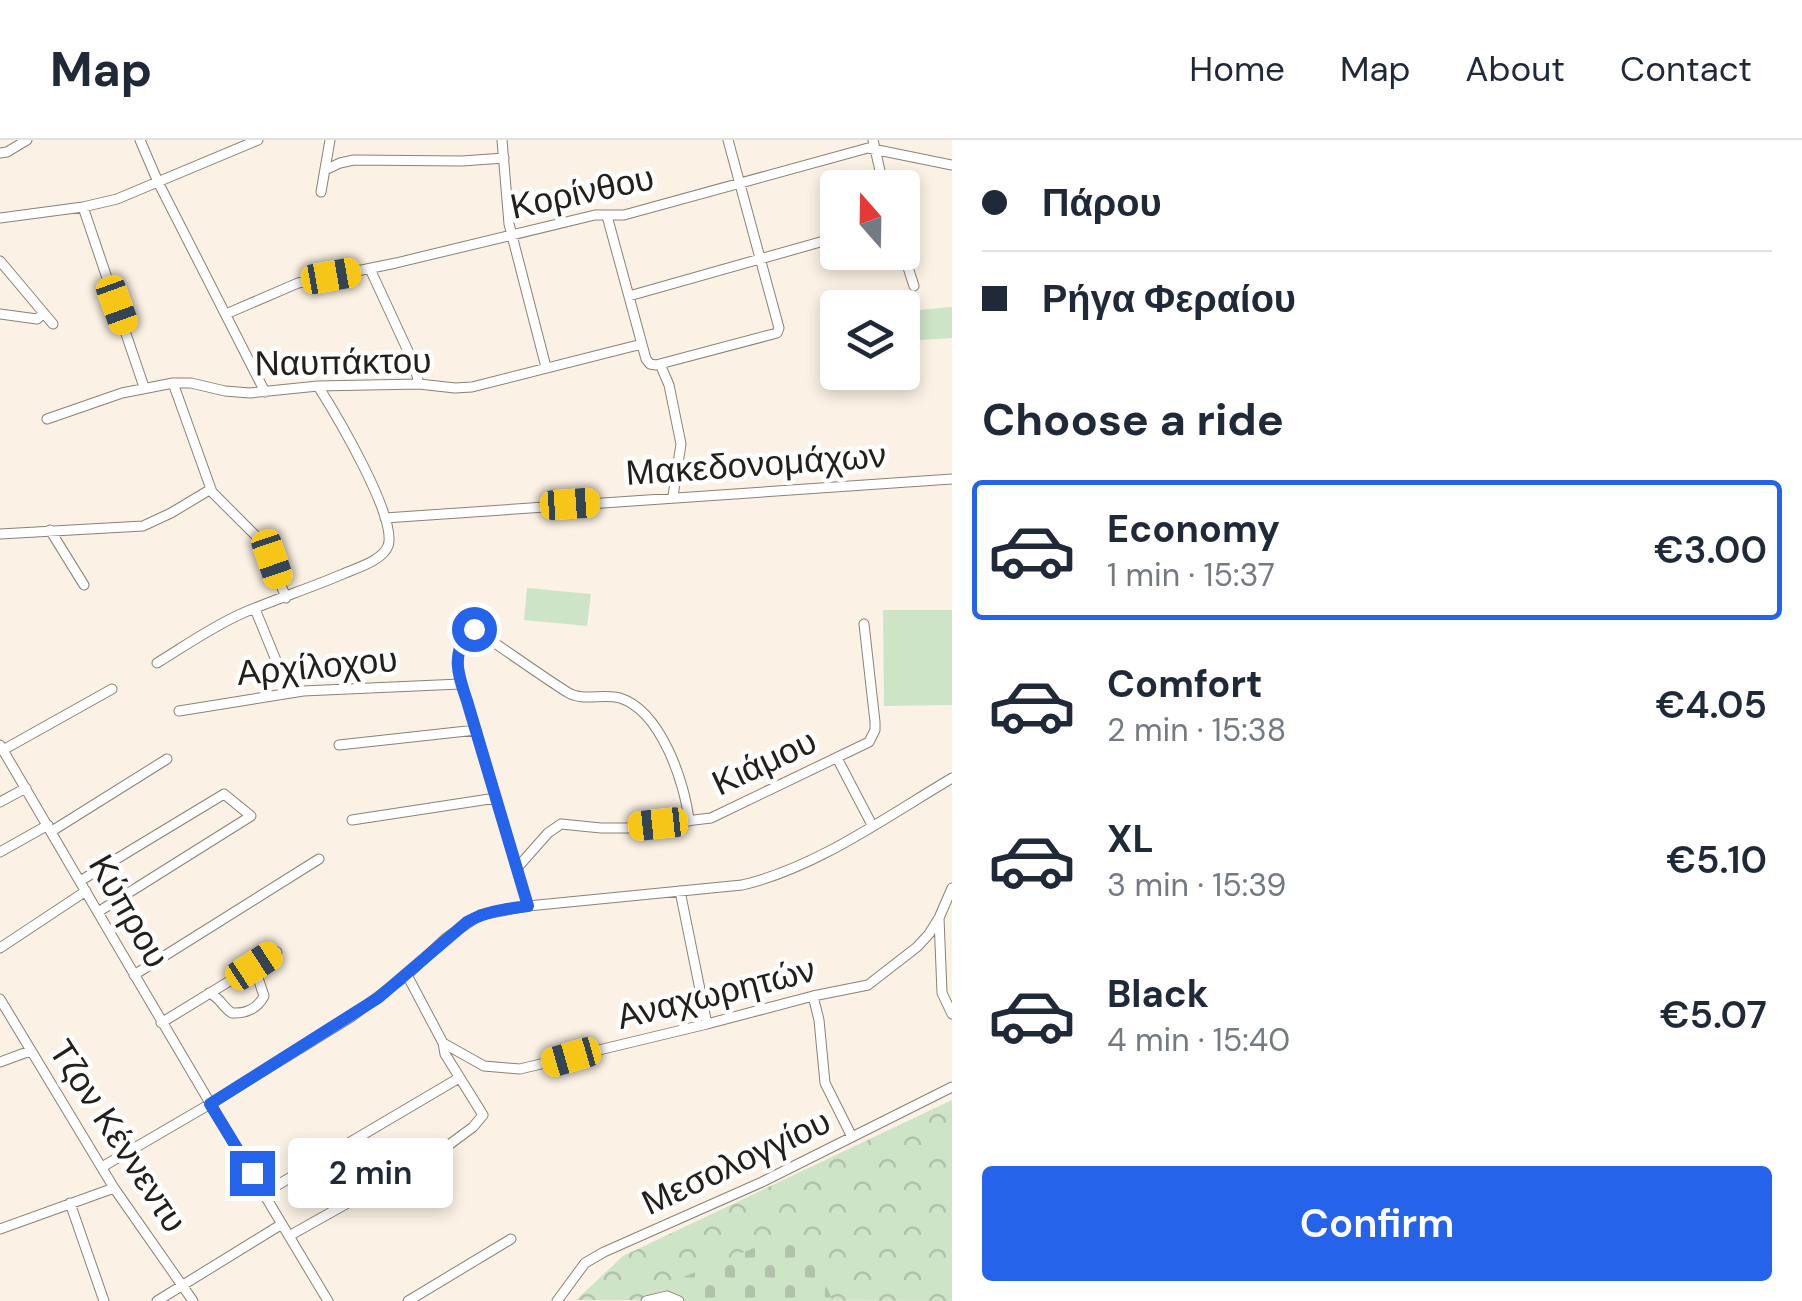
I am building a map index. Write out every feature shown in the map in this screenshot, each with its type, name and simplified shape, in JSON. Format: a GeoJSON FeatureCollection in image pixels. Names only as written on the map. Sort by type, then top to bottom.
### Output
{"type":"FeatureCollection","features":[{"type":"Feature","properties":{"kind":"street"},"geometry":{"type":"LineString","coordinates":[[0,152],[27,140]]}},
{"type":"Feature","properties":{"kind":"street"},"geometry":{"type":"LineString","coordinates":[[140,140],[264,392]]}},
{"type":"Feature","properties":{"kind":"street"},"geometry":{"type":"LineString","coordinates":[[0,218],[117,199],[258,140]]}},
{"type":"Feature","properties":{"kind":"street"},"geometry":{"type":"LineString","coordinates":[[322,192],[330,140]]}},
{"type":"Feature","properties":{"kind":"street"},"geometry":{"type":"LineString","coordinates":[[502,140],[512,236],[546,367]]}},
{"type":"Feature","properties":{"kind":"street"},"geometry":{"type":"LineString","coordinates":[[655,364],[778,332],[728,140]]}},
{"type":"Feature","properties":{"kind":"street"},"geometry":{"type":"LineString","coordinates":[[873,144],[880,170]]}},
{"type":"Feature","properties":{"kind":"street","name":"Κορίνθου"},"geometry":{"type":"LineString","coordinates":[[226,314],[288,286],[596,215],[624,214],[873,144],[886,153],[952,165]]}},
{"type":"Feature","properties":{"kind":"street"},"geometry":{"type":"LineString","coordinates":[[325,170],[354,160],[504,158]]}},
{"type":"Feature","properties":{"kind":"street"},"geometry":{"type":"LineString","coordinates":[[83,207],[144,387]]}},
{"type":"Feature","properties":{"kind":"street"},"geometry":{"type":"LineString","coordinates":[[607,216],[642,344],[669,385],[680,444],[673,496]]}},
{"type":"Feature","properties":{"kind":"street"},"geometry":{"type":"LineString","coordinates":[[629,296],[820,241]]}},
{"type":"Feature","properties":{"kind":"street"},"geometry":{"type":"LineString","coordinates":[[0,261],[53,324]]}},
{"type":"Feature","properties":{"kind":"street"},"geometry":{"type":"LineString","coordinates":[[370,269],[419,384]]}},
{"type":"Feature","properties":{"kind":"street"},"geometry":{"type":"LineString","coordinates":[[909,270],[914,286]]}},
{"type":"Feature","properties":{"kind":"street"},"geometry":{"type":"LineString","coordinates":[[0,314],[38,320],[44,313]]}},
{"type":"Feature","properties":{"kind":"street","name":"Ναυπάκτου"},"geometry":{"type":"LineString","coordinates":[[48,420],[93,402],[173,383],[236,392],[318,386],[478,386],[642,344]]}},
{"type":"Feature","properties":{"kind":"street"},"geometry":{"type":"LineString","coordinates":[[173,383],[210,490],[266,546],[286,598]]}},
{"type":"Feature","properties":{"kind":"street"},"geometry":{"type":"LineString","coordinates":[[157,663],[256,608],[382,554],[389,541],[385,518],[366,473],[318,386]]}},
{"type":"Feature","properties":{"kind":"street","name":"Μακεδονομάχων"},"geometry":{"type":"LineString","coordinates":[[385,518],[952,479]]}},
{"type":"Feature","properties":{"kind":"street"},"geometry":{"type":"LineString","coordinates":[[0,534],[143,526],[210,490]]}},
{"type":"Feature","properties":{"kind":"street"},"geometry":{"type":"LineString","coordinates":[[50,530],[84,585]]}},
{"type":"Feature","properties":{"kind":"street"},"geometry":{"type":"LineString","coordinates":[[256,608],[289,692]]}},
{"type":"Feature","properties":{"kind":"street","name":"Κιάμου"},"geometry":{"type":"LineString","coordinates":[[517,868],[563,823],[609,828],[717,816],[869,742],[875,730],[864,624]]}},
{"type":"Feature","properties":{"kind":"street"},"geometry":{"type":"LineString","coordinates":[[528,906],[457,670],[464,634],[470,628],[570,694],[617,697],[643,712],[676,768],[685,794],[688,821]]}},
{"type":"Feature","properties":{"kind":"street","name":"Αρχίλοχου"},"geometry":{"type":"LineString","coordinates":[[180,710],[289,692],[460,684]]}},
{"type":"Feature","properties":{"kind":"street"},"geometry":{"type":"LineString","coordinates":[[1,747],[112,690]]}},
{"type":"Feature","properties":{"kind":"street"},"geometry":{"type":"LineString","coordinates":[[339,744],[476,730]]}},
{"type":"Feature","properties":{"kind":"street","name":"Κύπρου"},"geometry":{"type":"LineString","coordinates":[[1,747],[328,1301]]}},
{"type":"Feature","properties":{"kind":"street"},"geometry":{"type":"LineString","coordinates":[[837,758],[872,825]]}},
{"type":"Feature","properties":{"kind":"street"},"geometry":{"type":"LineString","coordinates":[[0,852],[50,828],[167,759]]}},
{"type":"Feature","properties":{"kind":"street"},"geometry":{"type":"LineString","coordinates":[[102,1167],[351,1017],[480,914],[767,879],[814,859],[952,778]]}},
{"type":"Feature","properties":{"kind":"street"},"geometry":{"type":"LineString","coordinates":[[0,802],[26,788]]}},
{"type":"Feature","properties":{"kind":"street"},"geometry":{"type":"LineString","coordinates":[[80,881],[224,794],[251,816],[98,912]]}},
{"type":"Feature","properties":{"kind":"street"},"geometry":{"type":"LineString","coordinates":[[352,820],[496,798]]}},
{"type":"Feature","properties":{"kind":"street"},"geometry":{"type":"LineString","coordinates":[[134,974],[319,859]]}},
{"type":"Feature","properties":{"kind":"street"},"geometry":{"type":"LineString","coordinates":[[952,888],[939,918],[942,993],[952,1014]]}},
{"type":"Feature","properties":{"kind":"street"},"geometry":{"type":"LineString","coordinates":[[0,948],[86,891]]}},
{"type":"Feature","properties":{"kind":"street"},"geometry":{"type":"LineString","coordinates":[[680,891],[707,1024]]}},
{"type":"Feature","properties":{"kind":"street","name":"Αναχωρητών"},"geometry":{"type":"LineString","coordinates":[[443,1043],[484,1066],[520,1070],[872,984],[917,948],[939,918]]}},
{"type":"Feature","properties":{"kind":"street"},"geometry":{"type":"LineString","coordinates":[[162,1023],[278,952]]}},
{"type":"Feature","properties":{"kind":"street"},"geometry":{"type":"LineString","coordinates":[[210,993],[230,1012],[249,1011],[264,996],[254,966]]}},
{"type":"Feature","properties":{"kind":"street"},"geometry":{"type":"LineString","coordinates":[[289,1236],[442,1150],[483,1116],[445,1054],[407,975]]}},
{"type":"Feature","properties":{"kind":"street"},"geometry":{"type":"LineString","coordinates":[[812,996],[820,1020],[824,1083],[852,1137]]}},
{"type":"Feature","properties":{"kind":"street","name":"Τζον Κέννεντυ"},"geometry":{"type":"LineString","coordinates":[[0,999],[114,1188],[193,1301]]}},
{"type":"Feature","properties":{"kind":"street"},"geometry":{"type":"LineString","coordinates":[[0,1062],[30,1051]]}},
{"type":"Feature","properties":{"kind":"street"},"geometry":{"type":"LineString","coordinates":[[264,1193],[459,1078]]}},
{"type":"Feature","properties":{"kind":"street","name":"Μεσολογγίου"},"geometry":{"type":"LineString","coordinates":[[556,1301],[585,1262],[762,1182],[952,1087]]}},
{"type":"Feature","properties":{"kind":"street"},"geometry":{"type":"LineString","coordinates":[[0,1229],[114,1188]]}},
{"type":"Feature","properties":{"kind":"street"},"geometry":{"type":"LineString","coordinates":[[70,1203],[104,1301]]}},
{"type":"Feature","properties":{"kind":"street"},"geometry":{"type":"LineString","coordinates":[[157,1301],[282,1224]]}},
{"type":"Feature","properties":{"kind":"street"},"geometry":{"type":"LineString","coordinates":[[408,1301],[511,1239]]}},
{"type":"Feature","properties":{"kind":"street"},"geometry":{"type":"LineString","coordinates":[[646,1301],[667,1296],[679,1300]]}},
{"type":"Feature","properties":{"kind":"green space"},"geometry":{"type":"Polygon","coordinates":[[[952,307],[952,338],[920,340],[920,310],[952,307]]]}},
{"type":"Feature","properties":{"kind":"green space"},"geometry":{"type":"Polygon","coordinates":[[[527,588],[591,594],[587,626],[524,620],[527,588]]]}},
{"type":"Feature","properties":{"kind":"green space"},"geometry":{"type":"Polygon","coordinates":[[[883,610],[952,610],[952,705],[884,706],[883,610]]]}},
{"type":"Feature","properties":{"kind":"green space"},"geometry":{"type":"Polygon","coordinates":[[[952,1100],[952,1301],[576,1300],[623,1256],[952,1100]]]}},
{"type":"Feature","properties":{"kind":"green space"},"geometry":{"type":"Polygon","coordinates":[[[800,1229],[833,1301],[684,1301],[674,1281],[800,1229]]]}},
{"type":"Feature","properties":{"kind":"route"},"geometry":{"type":"LineString","coordinates":[[252,1173],[210,1104],[378,998],[467,922],[494,910],[528,906],[458,677],[464,634],[468,628],[474,629]]}}]}
